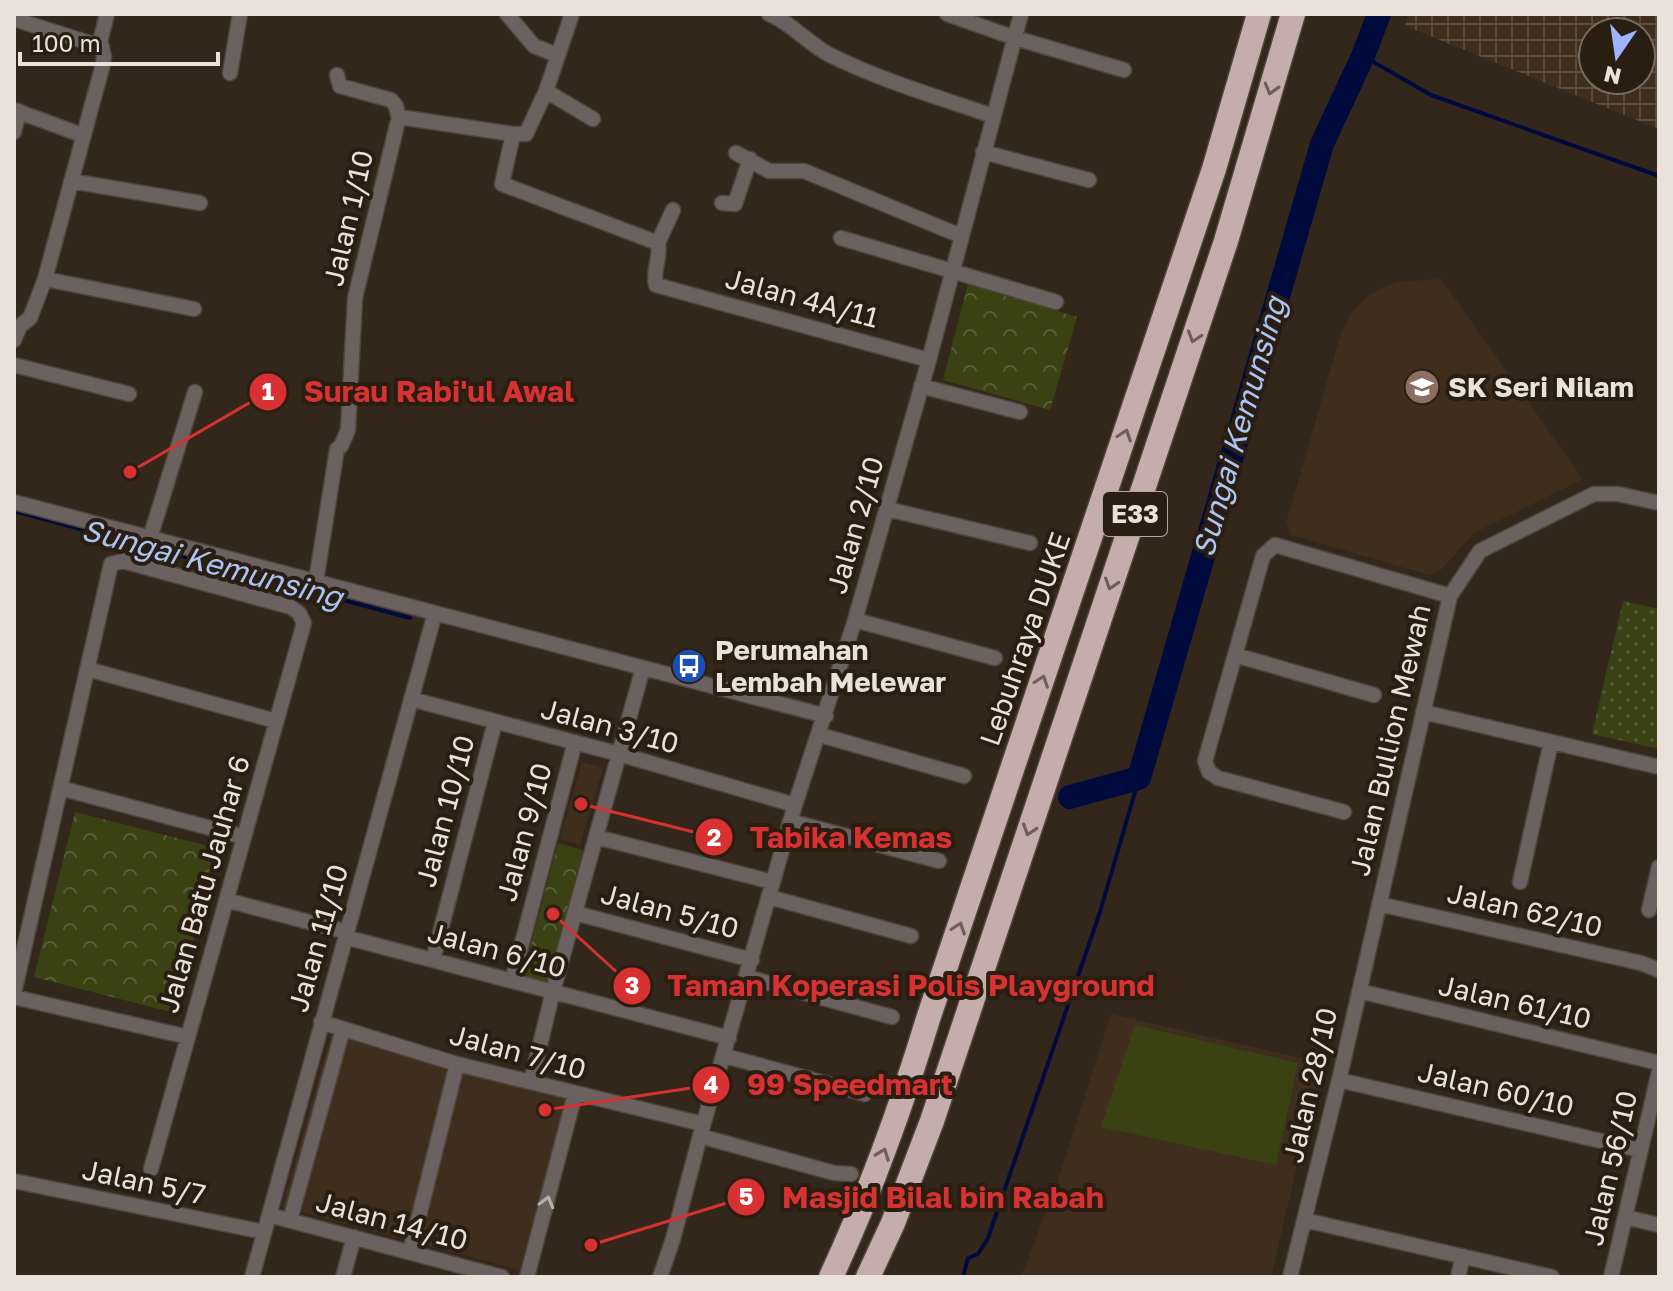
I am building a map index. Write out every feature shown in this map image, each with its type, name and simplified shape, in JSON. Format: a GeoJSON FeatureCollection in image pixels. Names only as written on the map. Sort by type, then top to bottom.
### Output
{"type":"FeatureCollection","features":[{"type":"Feature","properties":{"kind":"highway","name":"Lebuhraya DUKE"},"geometry":{"type":"LineString","coordinates":[[831,1277],[862,1209],[900,1110],[1214,169],[1259,14]]}},
{"type":"Feature","properties":{"kind":"highway","name":"E33"},"geometry":{"type":"LineString","coordinates":[[868,1277],[893,1223],[937,1107],[1226,241],[1293,14]]}},
{"type":"Feature","properties":{"kind":"street"},"geometry":{"type":"LineString","coordinates":[[15,333],[30,318],[45,279],[103,64],[101,35],[107,14]]}},
{"type":"Feature","properties":{"kind":"street"},"geometry":{"type":"LineString","coordinates":[[230,73],[240,14]]}},
{"type":"Feature","properties":{"kind":"street"},"geometry":{"type":"LineString","coordinates":[[507,14],[534,46],[557,55]]}},
{"type":"Feature","properties":{"kind":"street"},"geometry":{"type":"LineString","coordinates":[[572,14],[529,131],[513,134],[501,179],[505,187],[658,243],[673,210]]}},
{"type":"Feature","properties":{"kind":"street"},"geometry":{"type":"LineString","coordinates":[[769,14],[785,21],[804,39],[833,57],[993,116]]}},
{"type":"Feature","properties":{"kind":"street"},"geometry":{"type":"LineString","coordinates":[[947,14],[1124,70]]}},
{"type":"Feature","properties":{"kind":"street","name":"Jalan 2/10"},"geometry":{"type":"LineString","coordinates":[[660,1277],[790,821],[826,716],[887,509],[1021,14]]}},
{"type":"Feature","properties":{"kind":"street"},"geometry":{"type":"LineString","coordinates":[[14,19],[102,47]]}},
{"type":"Feature","properties":{"kind":"street"},"geometry":{"type":"LineString","coordinates":[[337,75],[340,86],[391,100],[399,119]]}},
{"type":"Feature","properties":{"kind":"street"},"geometry":{"type":"LineString","coordinates":[[546,91],[593,119]]}},
{"type":"Feature","properties":{"kind":"street"},"geometry":{"type":"LineString","coordinates":[[14,132],[16,111],[82,135]]}},
{"type":"Feature","properties":{"kind":"street","name":"Jalan 1/10"},"geometry":{"type":"LineString","coordinates":[[316,581],[337,449],[348,430],[355,298],[399,119],[431,120],[513,134]]}},
{"type":"Feature","properties":{"kind":"street"},"geometry":{"type":"LineString","coordinates":[[983,152],[1089,180]]}},
{"type":"Feature","properties":{"kind":"street"},"geometry":{"type":"LineString","coordinates":[[722,203],[735,204],[743,156],[769,171],[804,171],[961,236]]}},
{"type":"Feature","properties":{"kind":"street"},"geometry":{"type":"LineString","coordinates":[[71,181],[200,203]]}},
{"type":"Feature","properties":{"kind":"street"},"geometry":{"type":"LineString","coordinates":[[841,238],[1056,302]]}},
{"type":"Feature","properties":{"kind":"street","name":"Jalan 4A/11"},"geometry":{"type":"LineString","coordinates":[[658,243],[660,254],[654,281],[660,287],[929,360]]}},
{"type":"Feature","properties":{"kind":"street"},"geometry":{"type":"LineString","coordinates":[[45,279],[194,309]]}},
{"type":"Feature","properties":{"kind":"street"},"geometry":{"type":"LineString","coordinates":[[14,365],[129,394]]}},
{"type":"Feature","properties":{"kind":"street"},"geometry":{"type":"LineString","coordinates":[[921,386],[1020,412]]}},
{"type":"Feature","properties":{"kind":"street"},"geometry":{"type":"LineString","coordinates":[[150,538],[195,392]]}},
{"type":"Feature","properties":{"kind":"street","name":"Jalan Bullion Mewah"},"geometry":{"type":"LineString","coordinates":[[1379,904],[1450,596],[1480,551],[1594,494],[1618,494],[1659,503]]}},
{"type":"Feature","properties":{"kind":"street"},"geometry":{"type":"LineString","coordinates":[[14,502],[826,716]]}},
{"type":"Feature","properties":{"kind":"street"},"geometry":{"type":"LineString","coordinates":[[887,509],[1030,543]]}},
{"type":"Feature","properties":{"kind":"street"},"geometry":{"type":"LineString","coordinates":[[1344,812],[1218,778],[1209,772],[1205,761],[1263,556],[1275,545],[1450,596]]}},
{"type":"Feature","properties":{"kind":"street","name":"Jalan Batu Jauhar 6"},"geometry":{"type":"LineString","coordinates":[[87,669],[111,564],[123,561],[291,607],[299,613],[304,623],[151,1169]]}},
{"type":"Feature","properties":{"kind":"street","name":"Jalan 11/10"},"geometry":{"type":"LineString","coordinates":[[252,1277],[435,613]]}},
{"type":"Feature","properties":{"kind":"street"},"geometry":{"type":"LineString","coordinates":[[855,620],[995,658]]}},
{"type":"Feature","properties":{"kind":"street"},"geometry":{"type":"LineString","coordinates":[[1235,655],[1374,695]]}},
{"type":"Feature","properties":{"kind":"street"},"geometry":{"type":"LineString","coordinates":[[531,1082],[553,991],[643,668]]}},
{"type":"Feature","properties":{"kind":"street"},"geometry":{"type":"LineString","coordinates":[[188,1037],[14,995],[87,669],[276,721]]}},
{"type":"Feature","properties":{"kind":"street","name":"Jalan 3/10"},"geometry":{"type":"LineString","coordinates":[[411,699],[795,805]]}},
{"type":"Feature","properties":{"kind":"street"},"geometry":{"type":"LineString","coordinates":[[1423,712],[1659,767]]}},
{"type":"Feature","properties":{"kind":"street","name":"Jalan 10/10"},"geometry":{"type":"LineString","coordinates":[[433,960],[495,722]]}},
{"type":"Feature","properties":{"kind":"street"},"geometry":{"type":"LineString","coordinates":[[820,735],[964,776]]}},
{"type":"Feature","properties":{"kind":"street","name":"Jalan 9/10"},"geometry":{"type":"LineString","coordinates":[[512,981],[575,742]]}},
{"type":"Feature","properties":{"kind":"street"},"geometry":{"type":"LineString","coordinates":[[1520,882],[1551,742]]}},
{"type":"Feature","properties":{"kind":"street"},"geometry":{"type":"LineString","coordinates":[[60,788],[244,837]]}},
{"type":"Feature","properties":{"kind":"street"},"geometry":{"type":"LineString","coordinates":[[790,821],[939,861]]}},
{"type":"Feature","properties":{"kind":"street"},"geometry":{"type":"LineString","coordinates":[[596,837],[773,882]]}},
{"type":"Feature","properties":{"kind":"street"},"geometry":{"type":"LineString","coordinates":[[1649,910],[1659,867]]}},
{"type":"Feature","properties":{"kind":"street"},"geometry":{"type":"LineString","coordinates":[[769,897],[911,936]]}},
{"type":"Feature","properties":{"kind":"street","name":"Jalan 6/10"},"geometry":{"type":"LineString","coordinates":[[226,900],[433,960],[729,1038]]}},
{"type":"Feature","properties":{"kind":"street","name":"Jalan 62/10"},"geometry":{"type":"LineString","coordinates":[[1379,904],[1641,963],[1659,970]]}},
{"type":"Feature","properties":{"kind":"street","name":"Jalan 28/10"},"geometry":{"type":"LineString","coordinates":[[1290,1277],[1379,904]]}},
{"type":"Feature","properties":{"kind":"street","name":"Jalan 5/10"},"geometry":{"type":"LineString","coordinates":[[575,913],[752,960]]}},
{"type":"Feature","properties":{"kind":"street"},"geometry":{"type":"LineString","coordinates":[[747,977],[892,1017]]}},
{"type":"Feature","properties":{"kind":"street","name":"Jalan 61/10"},"geometry":{"type":"LineString","coordinates":[[1359,991],[1659,1063]]}},
{"type":"Feature","properties":{"kind":"street","name":"Jalan 7/10"},"geometry":{"type":"LineString","coordinates":[[321,1022],[457,1064],[702,1130],[834,1173],[851,1174]]}},
{"type":"Feature","properties":{"kind":"street"},"geometry":{"type":"LineString","coordinates":[[290,1220],[343,1029]]}},
{"type":"Feature","properties":{"kind":"street"},"geometry":{"type":"LineString","coordinates":[[725,1056],[865,1094]]}},
{"type":"Feature","properties":{"kind":"street"},"geometry":{"type":"LineString","coordinates":[[410,1252],[457,1064]]}},
{"type":"Feature","properties":{"kind":"street","name":"Jalan 56/10"},"geometry":{"type":"LineString","coordinates":[[1611,1277],[1659,1072]]}},
{"type":"Feature","properties":{"kind":"street","name":"Jalan 60/10"},"geometry":{"type":"LineString","coordinates":[[1339,1080],[1642,1144],[1659,1142]]}},
{"type":"Feature","properties":{"kind":"street"},"geometry":{"type":"LineString","coordinates":[[527,1277],[575,1094]]}},
{"type":"Feature","properties":{"kind":"street","name":"Jalan 5/7"},"geometry":{"type":"LineString","coordinates":[[14,1181],[264,1232]]}},
{"type":"Feature","properties":{"kind":"street","name":"Jalan 14/10"},"geometry":{"type":"LineString","coordinates":[[269,1215],[502,1277]]}},
{"type":"Feature","properties":{"kind":"street"},"geometry":{"type":"LineString","coordinates":[[1625,1217],[1659,1225]]}},
{"type":"Feature","properties":{"kind":"street"},"geometry":{"type":"LineString","coordinates":[[1304,1220],[1552,1277]]}},
{"type":"Feature","properties":{"kind":"street"},"geometry":{"type":"LineString","coordinates":[[343,1277],[354,1237]]}},
{"type":"Feature","properties":{"kind":"street"},"geometry":{"type":"LineString","coordinates":[[1458,1277],[1463,1256]]}},
{"type":"Feature","properties":{"kind":"shaded area"},"geometry":{"type":"Polygon","coordinates":[[[1408,14],[1659,14],[1659,129],[1578,96],[1657,96],[1657,16],[1577,16],[1577,96],[1405,26],[1408,14]]]}},
{"type":"Feature","properties":{"kind":"shaded area","name":"SK Seri Nilam"},"geometry":{"type":"Polygon","coordinates":[[[1441,279],[1583,479],[1474,533],[1442,569],[1429,575],[1292,535],[1286,523],[1341,334],[1349,317],[1363,300],[1381,288],[1398,282],[1441,279]]]}},
{"type":"Feature","properties":{"kind":"shaded area"},"geometry":{"type":"Polygon","coordinates":[[[582,762],[603,768],[580,845],[560,839],[582,762]]]}},
{"type":"Feature","properties":{"kind":"shaded area"},"geometry":{"type":"Polygon","coordinates":[[[1111,1014],[1321,1063],[1271,1277],[1021,1277],[1058,1180],[1111,1014]]]}},
{"type":"Feature","properties":{"kind":"shaded area"},"geometry":{"type":"Polygon","coordinates":[[[332,1031],[568,1095],[520,1270],[282,1207],[332,1031]]]}},
{"type":"Feature","properties":{"kind":"green space"},"geometry":{"type":"Polygon","coordinates":[[[968,284],[1077,317],[1050,410],[943,380],[968,284]]]}},
{"type":"Feature","properties":{"kind":"green space"},"geometry":{"type":"Polygon","coordinates":[[[1623,601],[1659,609],[1659,749],[1592,734],[1623,601]]]}},
{"type":"Feature","properties":{"kind":"green space"},"geometry":{"type":"Polygon","coordinates":[[[75,812],[216,848],[175,1013],[34,977],[75,812]]]}},
{"type":"Feature","properties":{"kind":"green space"},"geometry":{"type":"Polygon","coordinates":[[[558,843],[583,850],[547,985],[522,978],[558,843]]]}},
{"type":"Feature","properties":{"kind":"green space"},"geometry":{"type":"Polygon","coordinates":[[[1135,1025],[1298,1063],[1276,1165],[1101,1127],[1135,1025]]]}},
{"type":"Feature","properties":{"kind":"waterway","name":"Sungai Kemunsing"},"geometry":{"type":"LineString","coordinates":[[1070,797],[1139,778],[1322,144],[1379,14]]}},
{"type":"Feature","properties":{"kind":"waterway"},"geometry":{"type":"LineString","coordinates":[[1363,56],[1431,95],[1659,176]]}},
{"type":"Feature","properties":{"kind":"waterway","name":"Sungai Kemunsing"},"geometry":{"type":"LineString","coordinates":[[14,511],[410,618]]}},
{"type":"Feature","properties":{"kind":"waterway"},"geometry":{"type":"LineString","coordinates":[[963,1277],[968,1258],[978,1254],[988,1238],[1100,912],[1139,778]]}},
{"type":"Feature","properties":{"kind":"place","name":"SK Seri Nilam"},"geometry":{"type":"Point","coordinates":[1422,387]}},
{"type":"Feature","properties":{"kind":"place","name":"Surau Rabi'ul Awal"},"geometry":{"type":"Point","coordinates":[130,472]}},
{"type":"Feature","properties":{"kind":"place","name":"Perumahan Lembah Melewar"},"geometry":{"type":"Point","coordinates":[689,666]}},
{"type":"Feature","properties":{"kind":"place","name":"Tabika Kemas"},"geometry":{"type":"Point","coordinates":[581,804]}},
{"type":"Feature","properties":{"kind":"place","name":"Taman Koperasi Polis Playground"},"geometry":{"type":"Point","coordinates":[553,914]}},
{"type":"Feature","properties":{"kind":"place","name":"99 Speedmart"},"geometry":{"type":"Point","coordinates":[545,1110]}},
{"type":"Feature","properties":{"kind":"place","name":"Masjid Bilal bin Rabah"},"geometry":{"type":"Point","coordinates":[591,1245]}}]}
